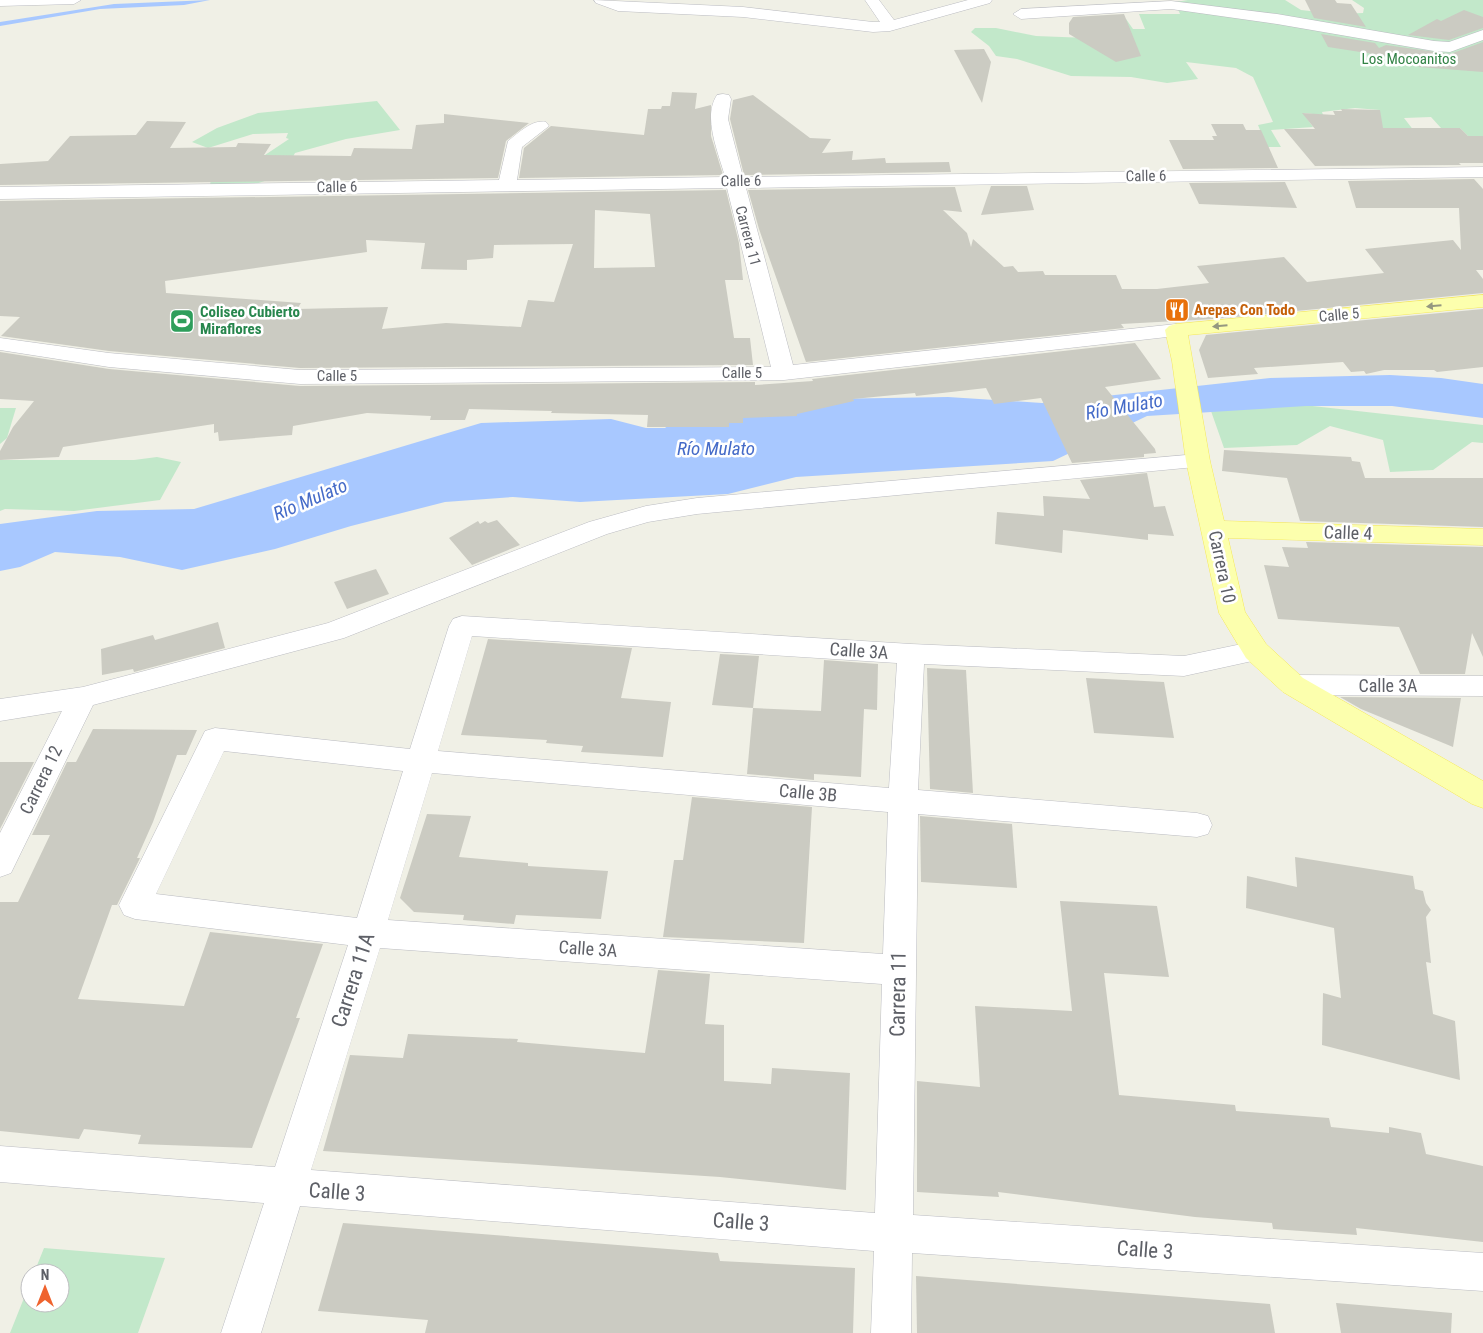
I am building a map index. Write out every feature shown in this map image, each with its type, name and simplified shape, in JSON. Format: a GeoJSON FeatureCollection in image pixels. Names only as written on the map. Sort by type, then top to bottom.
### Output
{"type":"FeatureCollection","features":[{"type":"Feature","properties":{"kind":"main road","name":"Calle 5"},"geometry":{"type":"LineString","coordinates":[[1176,330],[1483,301]]}},
{"type":"Feature","properties":{"kind":"main road","name":"Carrera 10"},"geometry":{"type":"LineString","coordinates":[[1176,330],[1183,360],[1198,461],[1232,613],[1256,651],[1293,685],[1483,796]]}},
{"type":"Feature","properties":{"kind":"main road","name":"Calle 4"},"geometry":{"type":"LineString","coordinates":[[1213,529],[1483,537]]}},
{"type":"Feature","properties":{"kind":"street"},"geometry":{"type":"LineString","coordinates":[[0,2],[74,0]]}},
{"type":"Feature","properties":{"kind":"street"},"geometry":{"type":"LineString","coordinates":[[602,0],[608,4],[631,8],[743,12],[855,26],[890,26],[986,0]]}},
{"type":"Feature","properties":{"kind":"street"},"geometry":{"type":"LineString","coordinates":[[872,0],[890,26]]}},
{"type":"Feature","properties":{"kind":"street"},"geometry":{"type":"LineString","coordinates":[[1098,0],[1167,2],[1434,46],[1450,46],[1483,35]]}},
{"type":"Feature","properties":{"kind":"street"},"geometry":{"type":"LineString","coordinates":[[1021,14],[1167,2]]}},
{"type":"Feature","properties":{"kind":"street","name":"Carrera 11"},"geometry":{"type":"LineString","coordinates":[[723,99],[719,119],[784,373]]}},
{"type":"Feature","properties":{"kind":"street"},"geometry":{"type":"LineString","coordinates":[[507,184],[514,145],[540,126]]}},
{"type":"Feature","properties":{"kind":"street","name":"Calle 6"},"geometry":{"type":"LineString","coordinates":[[0,193],[507,184],[1483,172]]}},
{"type":"Feature","properties":{"kind":"street","name":"Calle 5"},"geometry":{"type":"LineString","coordinates":[[0,344],[109,360],[300,377],[784,373],[1176,330]]}},
{"type":"Feature","properties":{"kind":"street"},"geometry":{"type":"LineString","coordinates":[[0,710],[82,697],[335,631],[598,528],[646,514],[696,506],[1198,461]]}},
{"type":"Feature","properties":{"kind":"street","name":"Calle 3A"},"geometry":{"type":"LineString","coordinates":[[462,626],[911,654],[1184,666],[1256,651]]}},
{"type":"Feature","properties":{"kind":"street","name":"Carrera 11A"},"geometry":{"type":"LineString","coordinates":[[240,1333],[368,933],[419,761],[462,626]]}},
{"type":"Feature","properties":{"kind":"street","name":"Carrera 11"},"geometry":{"type":"LineString","coordinates":[[891,1333],[902,800],[911,654]]}},
{"type":"Feature","properties":{"kind":"street","name":"Calle 3A"},"geometry":{"type":"LineString","coordinates":[[1293,685],[1483,686]]}},
{"type":"Feature","properties":{"kind":"street","name":"Carrera 12"},"geometry":{"type":"LineString","coordinates":[[0,864],[82,697]]}},
{"type":"Feature","properties":{"kind":"street","name":"Calle 3B"},"geometry":{"type":"LineString","coordinates":[[368,933],[135,905],[215,739],[419,761],[1197,824]]}},
{"type":"Feature","properties":{"kind":"street","name":"Calle 3A"},"geometry":{"type":"LineString","coordinates":[[368,933],[899,970]]}},
{"type":"Feature","properties":{"kind":"street","name":"Calle 3"},"geometry":{"type":"LineString","coordinates":[[0,1164],[285,1188],[892,1233],[1483,1272]]}},
{"type":"Feature","properties":{"kind":"green space","name":"Los Mocoanitos"},"geometry":{"type":"Polygon","coordinates":[[[1188,0],[1285,0],[1301,10],[1338,14],[1363,13],[1364,8],[1352,0],[1483,0],[1483,136],[1479,136],[1481,139],[1471,139],[1460,128],[1441,128],[1431,117],[1404,118],[1418,136],[1380,132],[1380,110],[1355,108],[1322,112],[1323,115],[1303,113],[1313,127],[1271,130],[1281,147],[1268,147],[1247,130],[1260,130],[1258,125],[1273,122],[1253,77],[1236,68],[1186,62],[1198,79],[1167,83],[1131,77],[1071,76],[1017,59],[996,56],[989,46],[971,32],[975,28],[996,28],[1036,36],[1088,38],[1126,19],[1133,29],[1145,29],[1139,14],[1180,14],[1175,2],[1188,0]]]}},
{"type":"Feature","properties":{"kind":"green space"},"geometry":{"type":"Polygon","coordinates":[[[377,101],[400,130],[346,139],[295,153],[283,175],[240,189],[210,187],[211,176],[265,155],[289,139],[286,138],[288,133],[253,134],[208,148],[192,142],[217,128],[258,113],[377,101]]]}},
{"type":"Feature","properties":{"kind":"green space"},"geometry":{"type":"Polygon","coordinates":[[[1205,394],[1483,425],[1483,443],[1472,442],[1433,470],[1390,472],[1383,440],[1330,426],[1297,445],[1224,448],[1205,394]]]}},
{"type":"Feature","properties":{"kind":"green space"},"geometry":{"type":"Polygon","coordinates":[[[0,408],[16,408],[7,438],[0,444],[0,408]]]}},
{"type":"Feature","properties":{"kind":"green space"},"geometry":{"type":"Polygon","coordinates":[[[157,457],[181,462],[160,500],[74,511],[5,509],[0,511],[0,460],[134,460],[157,457]]]}},
{"type":"Feature","properties":{"kind":"green space"},"geometry":{"type":"Polygon","coordinates":[[[44,1248],[165,1258],[138,1333],[10,1333],[20,1308],[20,1313],[70,1313],[70,1263],[38,1263],[44,1248]]]}},
{"type":"Feature","properties":{"kind":"water","name":"Río Mulato"},"geometry":{"type":"Polygon","coordinates":[[[1390,375],[1441,378],[1483,384],[1483,418],[1392,406],[1306,406],[1147,416],[1053,461],[796,477],[728,494],[580,502],[513,497],[445,502],[351,526],[275,549],[182,570],[120,557],[55,552],[20,567],[0,571],[0,524],[97,511],[194,509],[481,423],[611,419],[646,428],[665,428],[699,401],[948,397],[1042,403],[1270,378],[1390,375]]]}},
{"type":"Feature","properties":{"kind":"building"},"geometry":{"type":"Polygon","coordinates":[[[1305,0],[1335,0],[1337,3],[1351,4],[1366,27],[1314,18],[1305,0]]]}},
{"type":"Feature","properties":{"kind":"building"},"geometry":{"type":"Polygon","coordinates":[[[1464,10],[1483,17],[1483,28],[1449,40],[1408,35],[1437,19],[1441,21],[1464,10]]]}},
{"type":"Feature","properties":{"kind":"building"},"geometry":{"type":"Polygon","coordinates":[[[1124,14],[1141,56],[1116,62],[1069,34],[1069,23],[1073,17],[1124,14]]]}},
{"type":"Feature","properties":{"kind":"building"},"geometry":{"type":"Polygon","coordinates":[[[1321,34],[1375,43],[1379,48],[1386,45],[1450,54],[1483,42],[1483,72],[1419,67],[1418,61],[1328,47],[1321,34]]]}},
{"type":"Feature","properties":{"kind":"building"},"geometry":{"type":"Polygon","coordinates":[[[984,49],[991,62],[982,103],[954,50],[984,49]]]}},
{"type":"Feature","properties":{"kind":"building"},"geometry":{"type":"Polygon","coordinates":[[[672,92],[697,93],[695,109],[711,105],[711,136],[723,175],[519,178],[524,148],[551,126],[644,135],[648,109],[661,109],[662,106],[670,106],[672,92]]]}},
{"type":"Feature","properties":{"kind":"building"},"geometry":{"type":"Polygon","coordinates":[[[753,95],[810,138],[831,139],[822,153],[853,151],[852,160],[885,158],[886,163],[949,162],[951,172],[744,175],[730,119],[733,100],[753,95]]]}},
{"type":"Feature","properties":{"kind":"building"},"geometry":{"type":"Polygon","coordinates":[[[1341,109],[1380,110],[1383,128],[1460,128],[1468,136],[1483,136],[1483,163],[1459,163],[1461,165],[1315,166],[1284,129],[1315,129],[1302,113],[1335,115],[1333,111],[1342,111],[1341,109]]]}},
{"type":"Feature","properties":{"kind":"building"},"geometry":{"type":"Polygon","coordinates":[[[444,114],[529,123],[506,141],[498,178],[0,185],[0,164],[48,161],[70,136],[136,135],[147,121],[186,122],[170,148],[236,147],[238,143],[271,144],[264,155],[351,156],[354,148],[412,149],[416,125],[444,123],[444,114]]]}},
{"type":"Feature","properties":{"kind":"building"},"geometry":{"type":"Polygon","coordinates":[[[1211,124],[1243,124],[1246,130],[1261,130],[1278,168],[1183,169],[1169,140],[1214,140],[1212,136],[1217,136],[1211,124]]]}},
{"type":"Feature","properties":{"kind":"building"},"geometry":{"type":"Polygon","coordinates":[[[1474,179],[1483,189],[1483,270],[1476,270],[1483,279],[1483,293],[1214,319],[1121,324],[1124,328],[806,362],[759,229],[748,190],[955,187],[962,212],[943,210],[967,233],[971,247],[973,239],[1004,267],[1013,266],[1018,272],[1043,271],[1045,275],[1116,275],[1122,289],[1157,289],[1209,283],[1197,266],[1284,257],[1307,282],[1384,273],[1365,249],[1453,240],[1461,250],[1459,208],[1356,208],[1348,181],[1474,179]]]}},
{"type":"Feature","properties":{"kind":"building"},"geometry":{"type":"Polygon","coordinates":[[[1285,182],[1297,208],[1199,204],[1189,183],[1285,182]]]}},
{"type":"Feature","properties":{"kind":"building"},"geometry":{"type":"Polygon","coordinates":[[[991,186],[1027,186],[1034,210],[981,215],[991,186]]]}},
{"type":"Feature","properties":{"kind":"building"},"geometry":{"type":"Polygon","coordinates":[[[726,190],[739,243],[743,280],[725,280],[734,338],[750,338],[753,365],[300,368],[109,351],[1,336],[20,317],[0,316],[0,201],[726,190]],[[595,210],[594,268],[655,267],[650,214],[595,210]],[[366,240],[367,252],[165,281],[166,293],[301,303],[297,309],[388,307],[382,329],[446,323],[521,327],[528,300],[554,302],[573,244],[494,245],[493,258],[467,260],[467,270],[421,269],[425,243],[366,240]]]}},
{"type":"Feature","properties":{"kind":"building"},"geometry":{"type":"Polygon","coordinates":[[[1483,309],[1483,367],[1437,372],[1434,370],[1384,370],[1366,374],[1364,371],[1351,372],[1343,362],[1254,368],[1258,374],[1208,378],[1199,350],[1206,335],[1483,309]]]}},
{"type":"Feature","properties":{"kind":"building"},"geometry":{"type":"Polygon","coordinates":[[[1135,343],[1161,379],[1105,387],[1155,449],[1156,453],[1144,454],[1144,457],[1072,463],[1041,398],[994,404],[986,388],[916,396],[915,393],[853,399],[854,401],[797,414],[797,416],[743,418],[743,423],[729,423],[729,427],[647,427],[648,415],[469,409],[465,420],[430,420],[431,416],[367,413],[293,426],[292,435],[219,441],[218,432],[214,433],[214,424],[63,447],[59,457],[0,460],[0,451],[13,427],[34,401],[0,399],[0,352],[109,369],[300,386],[755,382],[755,385],[813,381],[812,379],[1135,343]]]}},
{"type":"Feature","properties":{"kind":"building"},"geometry":{"type":"Polygon","coordinates":[[[1224,450],[1351,457],[1352,461],[1360,462],[1365,478],[1483,478],[1483,527],[1300,521],[1287,478],[1222,471],[1224,450]]]}},
{"type":"Feature","properties":{"kind":"building"},"geometry":{"type":"Polygon","coordinates":[[[1147,473],[1154,507],[1165,506],[1174,536],[1148,534],[1148,540],[1063,530],[1062,553],[995,544],[997,512],[1044,516],[1043,496],[1090,499],[1080,480],[1147,473]]]}},
{"type":"Feature","properties":{"kind":"building"},"geometry":{"type":"Polygon","coordinates":[[[497,520],[520,545],[472,565],[449,538],[478,521],[480,524],[485,521],[488,523],[497,520]]]}},
{"type":"Feature","properties":{"kind":"building"},"geometry":{"type":"Polygon","coordinates":[[[1306,542],[1483,547],[1483,657],[1472,633],[1465,674],[1420,674],[1399,627],[1278,619],[1264,565],[1289,567],[1282,547],[1308,548],[1306,542]]]}},
{"type":"Feature","properties":{"kind":"building"},"geometry":{"type":"Polygon","coordinates":[[[376,569],[389,594],[347,609],[334,582],[376,569]]]}},
{"type":"Feature","properties":{"kind":"building"},"geometry":{"type":"Polygon","coordinates":[[[218,622],[225,648],[134,672],[133,669],[102,675],[101,649],[153,635],[155,640],[218,622]]]}},
{"type":"Feature","properties":{"kind":"building"},"geometry":{"type":"Polygon","coordinates":[[[488,639],[632,648],[621,698],[671,702],[663,757],[581,752],[583,746],[546,743],[547,740],[461,735],[488,639]]]}},
{"type":"Feature","properties":{"kind":"building"},"geometry":{"type":"Polygon","coordinates":[[[720,654],[759,656],[753,708],[712,705],[720,654]]]}},
{"type":"Feature","properties":{"kind":"building"},"geometry":{"type":"Polygon","coordinates":[[[824,660],[878,664],[877,710],[864,709],[861,777],[814,774],[814,780],[747,774],[753,708],[821,711],[824,660]]]}},
{"type":"Feature","properties":{"kind":"building"},"geometry":{"type":"Polygon","coordinates":[[[927,668],[966,670],[973,793],[930,789],[927,668]]]}},
{"type":"Feature","properties":{"kind":"building"},"geometry":{"type":"Polygon","coordinates":[[[1086,678],[1164,682],[1174,738],[1094,733],[1086,678]]]}},
{"type":"Feature","properties":{"kind":"building"},"geometry":{"type":"Polygon","coordinates":[[[1340,697],[1461,698],[1453,747],[1361,709],[1340,697]]]}},
{"type":"Feature","properties":{"kind":"building"},"geometry":{"type":"Polygon","coordinates":[[[93,729],[197,730],[186,755],[177,755],[153,822],[137,858],[140,858],[117,905],[112,905],[78,999],[184,1006],[210,932],[323,944],[296,1018],[300,1018],[252,1148],[138,1144],[141,1135],[84,1129],[79,1139],[0,1131],[0,902],[18,902],[50,835],[32,835],[67,762],[76,762],[93,729]]]}},
{"type":"Feature","properties":{"kind":"building"},"geometry":{"type":"Polygon","coordinates":[[[0,762],[34,762],[0,829],[0,762]]]}},
{"type":"Feature","properties":{"kind":"building"},"geometry":{"type":"Polygon","coordinates":[[[692,797],[812,807],[804,943],[663,937],[674,860],[683,860],[692,797]]]}},
{"type":"Feature","properties":{"kind":"building"},"geometry":{"type":"Polygon","coordinates":[[[427,814],[471,816],[459,857],[528,863],[528,866],[608,871],[601,919],[516,915],[514,924],[463,920],[464,915],[414,912],[400,898],[427,814]]]}},
{"type":"Feature","properties":{"kind":"building"},"geometry":{"type":"Polygon","coordinates":[[[920,816],[1012,824],[1017,888],[921,882],[920,816]]]}},
{"type":"Feature","properties":{"kind":"building"},"geometry":{"type":"Polygon","coordinates":[[[1295,857],[1413,876],[1415,889],[1423,891],[1426,903],[1431,910],[1426,917],[1431,963],[1426,962],[1433,1014],[1455,1021],[1460,1080],[1322,1045],[1323,993],[1341,998],[1334,928],[1246,908],[1247,876],[1297,887],[1295,857]]]}},
{"type":"Feature","properties":{"kind":"building"},"geometry":{"type":"Polygon","coordinates":[[[1060,901],[1157,906],[1169,977],[1104,973],[1119,1095],[1235,1105],[1236,1111],[1329,1118],[1331,1127],[1389,1133],[1389,1127],[1421,1133],[1426,1154],[1483,1166],[1483,1242],[1356,1228],[1357,1235],[1273,1229],[1272,1223],[1195,1217],[998,1192],[999,1197],[917,1192],[917,1081],[980,1087],[975,1006],[1072,1011],[1060,901]]]}},
{"type":"Feature","properties":{"kind":"building"},"geometry":{"type":"Polygon","coordinates":[[[658,970],[710,974],[705,1024],[724,1025],[724,1081],[771,1084],[772,1068],[850,1073],[846,1190],[720,1177],[323,1151],[350,1055],[403,1058],[408,1034],[518,1039],[517,1042],[645,1053],[658,970]]]}},
{"type":"Feature","properties":{"kind":"building"},"geometry":{"type":"Polygon","coordinates":[[[343,1223],[718,1253],[720,1261],[855,1268],[853,1333],[425,1333],[428,1320],[318,1311],[343,1223]]]}},
{"type":"Feature","properties":{"kind":"building"},"geometry":{"type":"Polygon","coordinates":[[[916,1276],[1270,1304],[1275,1333],[917,1333],[916,1276]]]}},
{"type":"Feature","properties":{"kind":"building"},"geometry":{"type":"Polygon","coordinates":[[[1336,1303],[1452,1313],[1451,1333],[1341,1333],[1336,1303]]]}},
{"type":"Feature","properties":{"kind":"waterway"},"geometry":{"type":"LineString","coordinates":[[0,24],[114,6],[184,3],[207,0]]}},
{"type":"Feature","properties":{"kind":"place","name":"Arepas Con Todo"},"geometry":{"type":"Point","coordinates":[1177,310]}},
{"type":"Feature","properties":{"kind":"place","name":"Coliseo Cubierto Miraflores"},"geometry":{"type":"Point","coordinates":[182,321]}}]}
